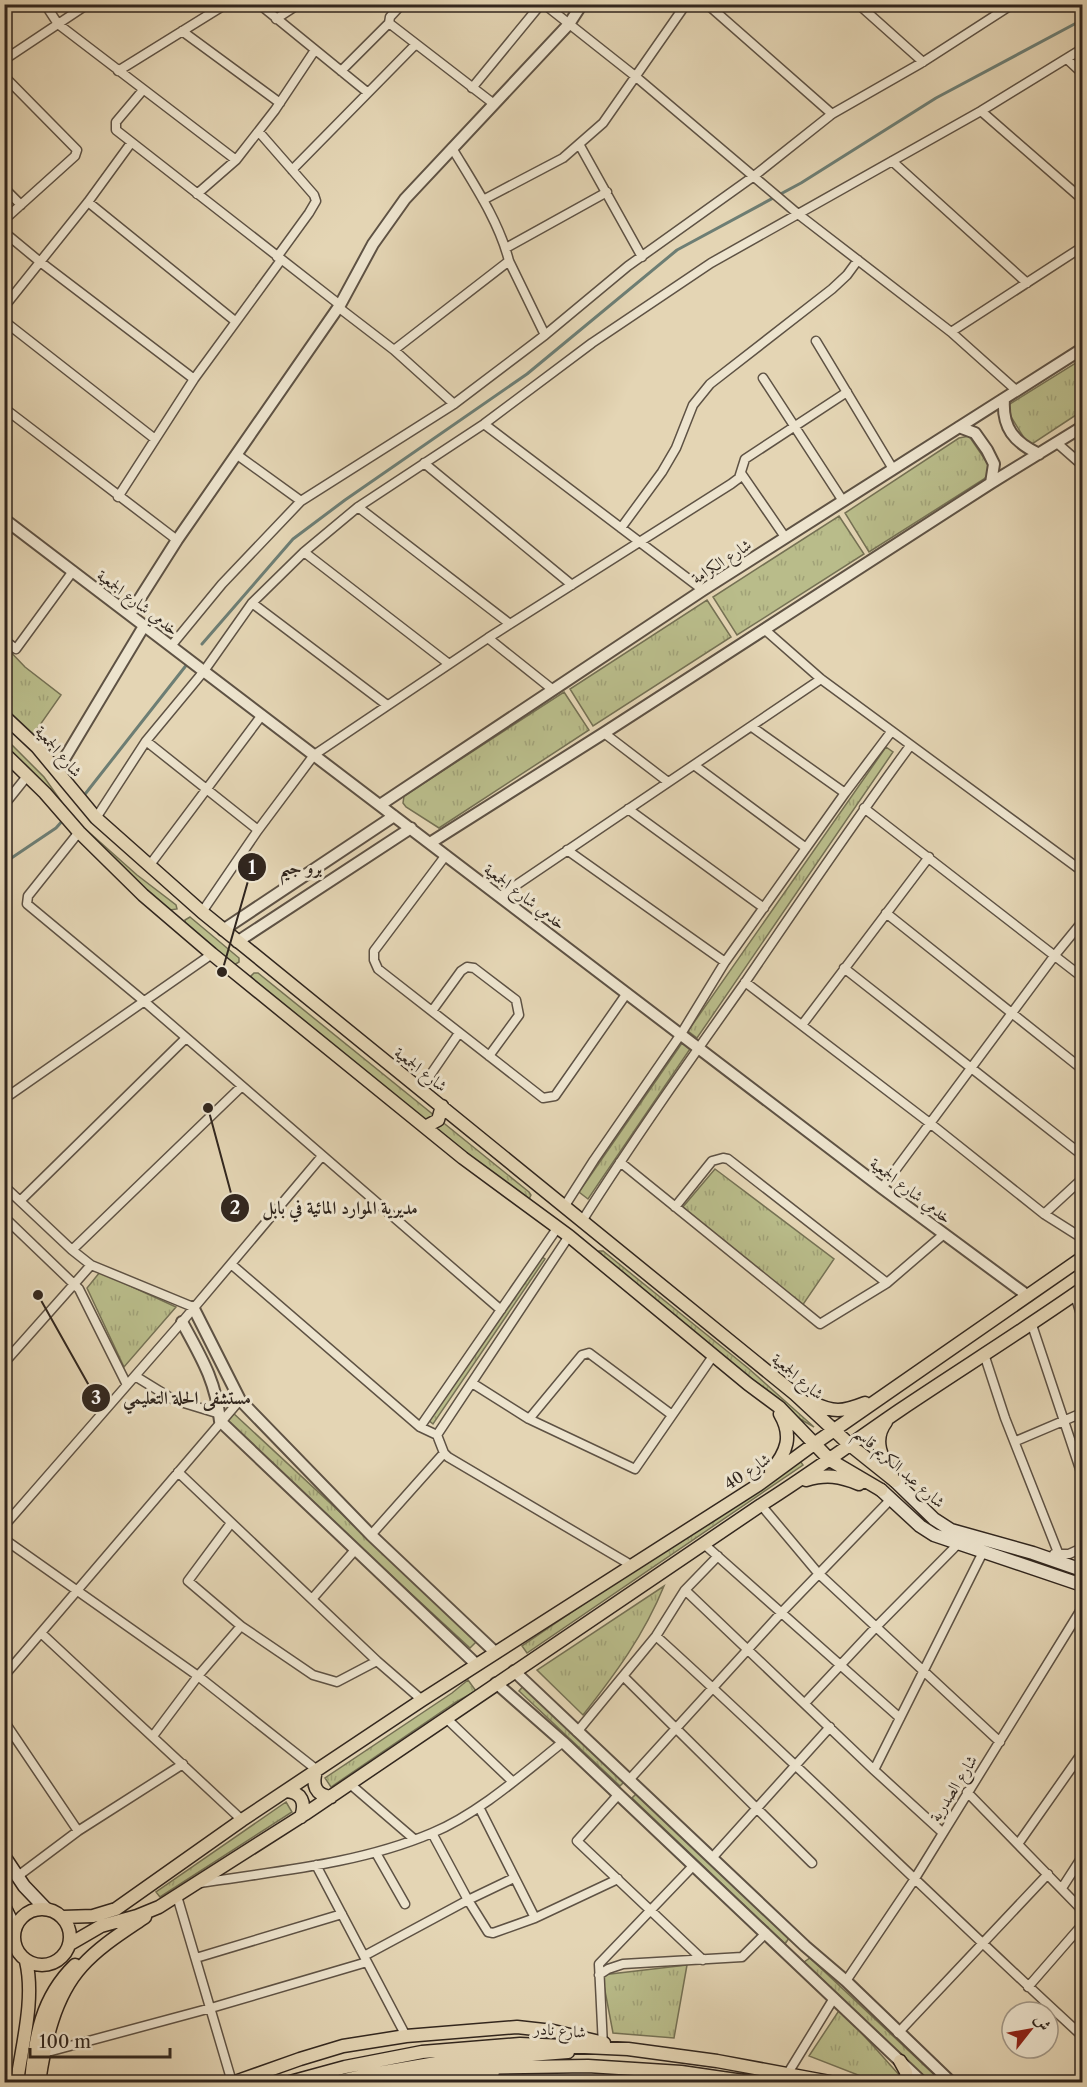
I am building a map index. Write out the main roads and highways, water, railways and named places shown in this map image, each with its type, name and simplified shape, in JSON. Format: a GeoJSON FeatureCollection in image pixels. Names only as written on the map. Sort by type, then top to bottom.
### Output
{"type":"FeatureCollection","features":[{"type":"Feature","properties":{"kind":"main road","name":"شارع الجمعية"},"geometry":{"type":"LineString","coordinates":[[4,716],[37,747],[96,818],[202,912],[795,1394],[835,1429]]}},
{"type":"Feature","properties":{"kind":"main road"},"geometry":{"type":"LineString","coordinates":[[4,753],[143,895],[463,1158],[558,1227],[713,1356],[779,1407],[830,1460]]}},
{"type":"Feature","properties":{"kind":"main road"},"geometry":{"type":"LineString","coordinates":[[425,1127],[438,1120],[442,1106]]}},
{"type":"Feature","properties":{"kind":"main road"},"geometry":{"type":"LineString","coordinates":[[463,1158],[467,1144],[478,1137]]}},
{"type":"Feature","properties":{"kind":"main road"},"geometry":{"type":"LineString","coordinates":[[526,1204],[536,1196],[538,1186]]}},
{"type":"Feature","properties":{"kind":"main road"},"geometry":{"type":"LineString","coordinates":[[540,1214],[538,1205],[540,1200],[551,1196]]}},
{"type":"Feature","properties":{"kind":"main road","name":"شارع 40"},"geometry":{"type":"LineString","coordinates":[[63,1917],[93,1916],[116,1909],[317,1770],[595,1588],[758,1485],[835,1429],[1083,1258]]}},
{"type":"Feature","properties":{"kind":"main road"},"geometry":{"type":"LineString","coordinates":[[39,2082],[40,2024],[59,1982],[77,1964],[159,1907],[332,1797],[496,1683],[830,1460],[898,1411],[1079,1292]]}},
{"type":"Feature","properties":{"kind":"main road"},"geometry":{"type":"LineString","coordinates":[[795,1394],[826,1409],[839,1411],[881,1398]]}},
{"type":"Feature","properties":{"kind":"main road"},"geometry":{"type":"LineString","coordinates":[[758,1485],[778,1462],[786,1448],[788,1429],[779,1407]]}},
{"type":"Feature","properties":{"kind":"main road"},"geometry":{"type":"LineString","coordinates":[[895,1481],[881,1455],[879,1441],[883,1427],[898,1411]]}},
{"type":"Feature","properties":{"kind":"main road","name":"شارع عبد الكريم قاسم"},"geometry":{"type":"LineString","coordinates":[[835,1429],[850,1445],[895,1481],[933,1519],[951,1530],[1080,1569]]}},
{"type":"Feature","properties":{"kind":"main road","name":"شارع عبد الكريم قاسم"},"geometry":{"type":"LineString","coordinates":[[830,1460],[881,1490],[926,1531],[958,1544],[1083,1585]]}},
{"type":"Feature","properties":{"kind":"main road"},"geometry":{"type":"LineString","coordinates":[[776,1495],[804,1481],[826,1476],[837,1476],[881,1490]]}},
{"type":"Feature","properties":{"kind":"main road"},"geometry":{"type":"LineString","coordinates":[[595,1588],[607,1596],[608,1608]]}},
{"type":"Feature","properties":{"kind":"main road"},"geometry":{"type":"LineString","coordinates":[[317,1770],[313,1782],[315,1788],[322,1795],[332,1797]]}},
{"type":"Feature","properties":{"kind":"main road"},"geometry":{"type":"LineString","coordinates":[[286,1791],[297,1794],[302,1799],[304,1806],[301,1817]]}},
{"type":"Feature","properties":{"kind":"main road"},"geometry":{"type":"LineString","coordinates":[[4,1856],[46,1909]]}},
{"type":"Feature","properties":{"kind":"main road"},"geometry":{"type":"LineString","coordinates":[[4,1906],[15,1928]]}},
{"type":"Feature","properties":{"kind":"main road"},"geometry":{"type":"LineString","coordinates":[[70,1944],[101,1926],[159,1907]]}},
{"type":"Feature","properties":{"kind":"main road"},"geometry":{"type":"LineString","coordinates":[[36,1909],[52,1910],[63,1917],[68,1925],[70,1944],[67,1952],[53,1964],[44,1966],[26,1961],[19,1955],[13,1937],[20,1919],[36,1909]]}},
{"type":"Feature","properties":{"kind":"main road"},"geometry":{"type":"LineString","coordinates":[[17,2082],[29,1994],[29,1973],[26,1961]]}},
{"type":"Feature","properties":{"kind":"main road"},"geometry":{"type":"LineString","coordinates":[[234,2082],[343,2046],[406,2036],[517,2027],[553,2031],[602,2047]]}},
{"type":"Feature","properties":{"kind":"main road","name":"شارع نادر"},"geometry":{"type":"LineString","coordinates":[[290,2082],[345,2067],[422,2052],[520,2044],[602,2047]]}},
{"type":"Feature","properties":{"kind":"main road"},"geometry":{"type":"LineString","coordinates":[[335,2082],[366,2074],[442,2062],[485,2057],[551,2054],[602,2047],[717,2061],[830,2082]]}},
{"type":"Feature","properties":{"kind":"main road"},"geometry":{"type":"LineString","coordinates":[[31,2082],[38,2054]]}},
{"type":"Feature","properties":{"kind":"main road"},"geometry":{"type":"LineString","coordinates":[[900,2061],[906,2072],[907,2082]]}},
{"type":"Feature","properties":{"kind":"main road"},"geometry":{"type":"LineString","coordinates":[[373,2082],[438,2071],[498,2067],[615,2067],[678,2077],[750,2082]]}},
{"type":"Feature","properties":{"kind":"main road"},"geometry":{"type":"LineString","coordinates":[[445,2082],[501,2071],[537,2067]]}},
{"type":"Feature","properties":{"kind":"waterway"},"geometry":{"type":"LineString","coordinates":[[202,644],[293,539],[345,500],[527,374],[677,250],[801,183],[936,98],[1082,20]]}},
{"type":"Feature","properties":{"kind":"waterway"},"geometry":{"type":"LineString","coordinates":[[82,798],[188,663]]}},
{"type":"Feature","properties":{"kind":"waterway"},"geometry":{"type":"LineString","coordinates":[[4,863],[56,828],[64,819]]}},
{"type":"Feature","properties":{"kind":"place","name":"برو جيم"},"geometry":{"type":"Point","coordinates":[222,972]}},
{"type":"Feature","properties":{"kind":"place","name":"مديرية الموارد المائية في بابل"},"geometry":{"type":"Point","coordinates":[208,1108]}},
{"type":"Feature","properties":{"kind":"place","name":"مستشفى الحلة التعليمي"},"geometry":{"type":"Point","coordinates":[38,1295]}}]}
